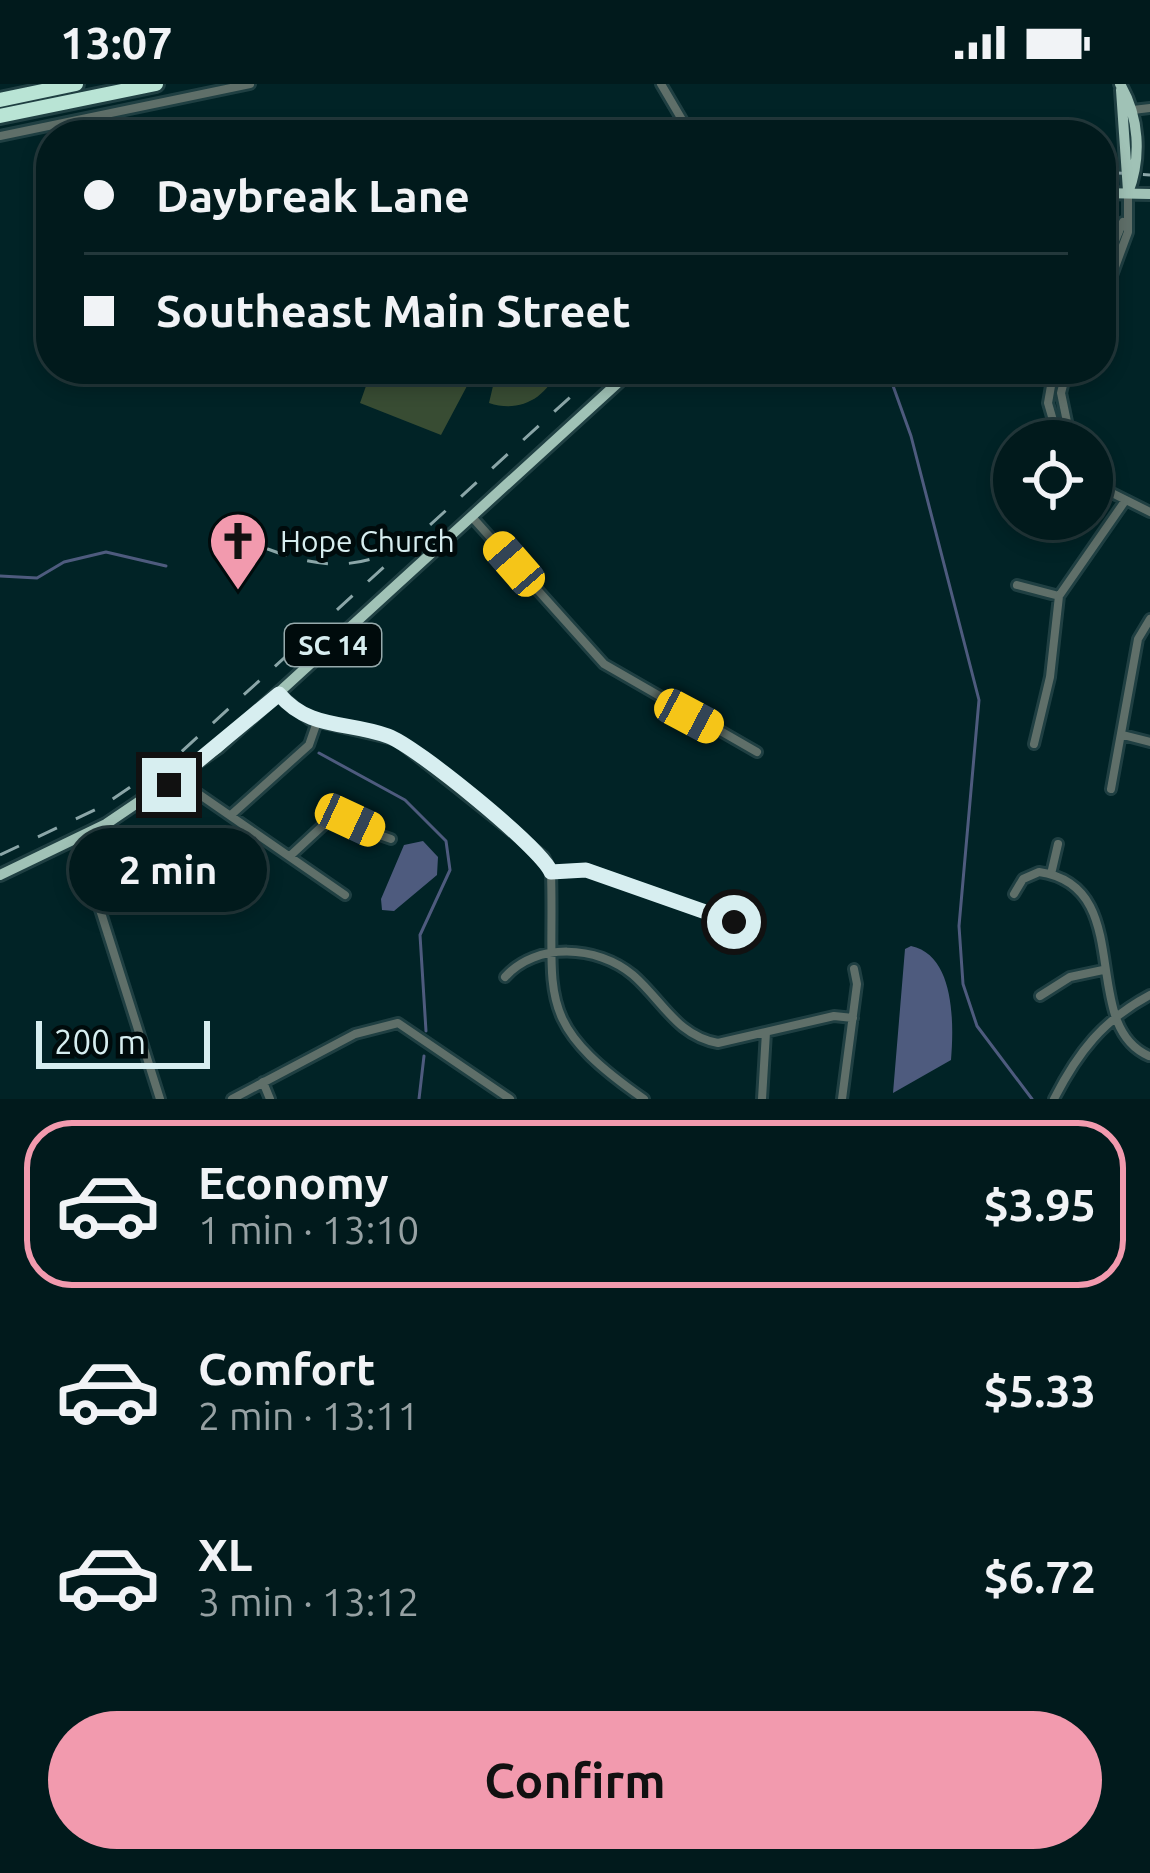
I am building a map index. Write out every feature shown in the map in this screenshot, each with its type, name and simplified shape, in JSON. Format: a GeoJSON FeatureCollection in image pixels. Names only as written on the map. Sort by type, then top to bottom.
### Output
{"type":"FeatureCollection","features":[{"type":"Feature","properties":{"kind":"highway"},"geometry":{"type":"LineString","coordinates":[[0,100],[76,84]]}},
{"type":"Feature","properties":{"kind":"highway"},"geometry":{"type":"LineString","coordinates":[[0,116],[156,84]]}},
{"type":"Feature","properties":{"kind":"main road"},"geometry":{"type":"LineString","coordinates":[[1120,85],[1133,110],[1136,174],[1128,193]]}},
{"type":"Feature","properties":{"kind":"main road"},"geometry":{"type":"LineString","coordinates":[[1120,85],[1128,193]]}},
{"type":"Feature","properties":{"kind":"main road"},"geometry":{"type":"LineString","coordinates":[[1116,193],[1150,194]]}},
{"type":"Feature","properties":{"kind":"main road","name":"SC 14"},"geometry":{"type":"LineString","coordinates":[[0,875],[78,839],[197,765],[617,384]]}},
{"type":"Feature","properties":{"kind":"street"},"geometry":{"type":"LineString","coordinates":[[77,120],[250,84]]}},
{"type":"Feature","properties":{"kind":"street"},"geometry":{"type":"LineString","coordinates":[[661,84],[683,120]]}},
{"type":"Feature","properties":{"kind":"street"},"geometry":{"type":"LineString","coordinates":[[1133,110],[1150,108]]}},
{"type":"Feature","properties":{"kind":"street"},"geometry":{"type":"LineString","coordinates":[[0,136],[36,129]]}},
{"type":"Feature","properties":{"kind":"street"},"geometry":{"type":"LineString","coordinates":[[1116,239],[1128,193]]}},
{"type":"Feature","properties":{"kind":"street"},"geometry":{"type":"LineString","coordinates":[[1116,272],[1128,232],[1124,221]]}},
{"type":"Feature","properties":{"kind":"street"},"geometry":{"type":"LineString","coordinates":[[1051,384],[1048,403],[1053,420]]}},
{"type":"Feature","properties":{"kind":"street"},"geometry":{"type":"LineString","coordinates":[[1063,384],[1067,420]]}},
{"type":"Feature","properties":{"kind":"street"},"geometry":{"type":"LineString","coordinates":[[1113,494],[1150,512]]}},
{"type":"Feature","properties":{"kind":"street"},"geometry":{"type":"LineString","coordinates":[[1034,744],[1050,677],[1059,596],[1125,501]]}},
{"type":"Feature","properties":{"kind":"street"},"geometry":{"type":"LineString","coordinates":[[472,517],[604,664],[757,752]]}},
{"type":"Feature","properties":{"kind":"street"},"geometry":{"type":"LineString","coordinates":[[1017,586],[1059,596]]}},
{"type":"Feature","properties":{"kind":"street"},"geometry":{"type":"LineString","coordinates":[[1111,789],[1136,646],[1150,620]]}},
{"type":"Feature","properties":{"kind":"street"},"geometry":{"type":"LineString","coordinates":[[279,694],[293,711],[317,722],[397,740],[534,847],[551,872],[553,990],[564,1028],[590,1060],[644,1099]]}},
{"type":"Feature","properties":{"kind":"street"},"geometry":{"type":"LineString","coordinates":[[231,814],[309,745],[317,722]]}},
{"type":"Feature","properties":{"kind":"street"},"geometry":{"type":"LineString","coordinates":[[1123,735],[1150,742]]}},
{"type":"Feature","properties":{"kind":"street"},"geometry":{"type":"LineString","coordinates":[[197,765],[201,791]]}},
{"type":"Feature","properties":{"kind":"street"},"geometry":{"type":"LineString","coordinates":[[177,779],[201,791],[345,895]]}},
{"type":"Feature","properties":{"kind":"street"},"geometry":{"type":"LineString","coordinates":[[290,856],[331,818],[391,839]]}},
{"type":"Feature","properties":{"kind":"street"},"geometry":{"type":"LineString","coordinates":[[78,839],[160,1099]]}},
{"type":"Feature","properties":{"kind":"street"},"geometry":{"type":"LineString","coordinates":[[1051,874],[1058,844]]}},
{"type":"Feature","properties":{"kind":"street"},"geometry":{"type":"LineString","coordinates":[[551,872],[586,870],[734,922],[742,931]]}},
{"type":"Feature","properties":{"kind":"street"},"geometry":{"type":"LineString","coordinates":[[1014,894],[1027,877],[1051,874],[1074,886],[1100,927],[1103,970],[1117,1013],[1140,1052],[1149,1056]]}},
{"type":"Feature","properties":{"kind":"street"},"geometry":{"type":"LineString","coordinates":[[505,977],[527,957],[552,951],[628,971],[670,1018],[705,1041],[718,1043],[834,1016],[853,1018]]}},
{"type":"Feature","properties":{"kind":"street"},"geometry":{"type":"LineString","coordinates":[[842,1099],[854,969]]}},
{"type":"Feature","properties":{"kind":"street"},"geometry":{"type":"LineString","coordinates":[[1040,996],[1070,977],[1103,970]]}},
{"type":"Feature","properties":{"kind":"street"},"geometry":{"type":"LineString","coordinates":[[1054,1099],[1081,1050],[1117,1013],[1150,995]]}},
{"type":"Feature","properties":{"kind":"street"},"geometry":{"type":"LineString","coordinates":[[232,1099],[355,1034],[398,1023],[510,1099]]}},
{"type":"Feature","properties":{"kind":"street"},"geometry":{"type":"LineString","coordinates":[[762,1099],[766,1032]]}},
{"type":"Feature","properties":{"kind":"street"},"geometry":{"type":"LineString","coordinates":[[263,1082],[270,1099]]}},
{"type":"Feature","properties":{"kind":"green space"},"geometry":{"type":"Polygon","coordinates":[[[367,384],[467,386],[441,435],[360,403],[367,384]]]}},
{"type":"Feature","properties":{"kind":"green space"},"geometry":{"type":"Polygon","coordinates":[[[493,384],[549,384],[521,405],[489,403],[493,384]]]}},
{"type":"Feature","properties":{"kind":"water"},"geometry":{"type":"Polygon","coordinates":[[[423,841],[438,857],[437,875],[394,911],[382,910],[381,899],[404,845],[423,841]]]}},
{"type":"Feature","properties":{"kind":"water"},"geometry":{"type":"Polygon","coordinates":[[[911,946],[925,952],[944,977],[951,1010],[951,1060],[893,1093],[905,949],[911,946]]]}},
{"type":"Feature","properties":{"kind":"waterway"},"geometry":{"type":"LineString","coordinates":[[892,384],[911,436],[979,700],[959,926],[963,984],[977,1026],[1032,1099]]}},
{"type":"Feature","properties":{"kind":"waterway"},"geometry":{"type":"LineString","coordinates":[[0,576],[37,578],[64,562],[106,552],[166,566]]}},
{"type":"Feature","properties":{"kind":"waterway"},"geometry":{"type":"LineString","coordinates":[[319,753],[405,800],[446,841],[450,870],[420,935],[426,1031]]}},
{"type":"Feature","properties":{"kind":"waterway"},"geometry":{"type":"LineString","coordinates":[[419,1099],[424,1056]]}},
{"type":"Feature","properties":{"kind":"railway"},"geometry":{"type":"LineString","coordinates":[[1116,173],[1150,175]]}},
{"type":"Feature","properties":{"kind":"railway"},"geometry":{"type":"LineString","coordinates":[[0,855],[101,807],[180,753],[585,384]]}},
{"type":"Feature","properties":{"kind":"railway"},"geometry":{"type":"LineString","coordinates":[[228,533],[311,562],[353,563],[396,549]]}},
{"type":"Feature","properties":{"kind":"place","name":"Hope Church"},"geometry":{"type":"Point","coordinates":[238,592]}},
{"type":"Feature","properties":{"kind":"route"},"geometry":{"type":"LineString","coordinates":[[169,785],[279,694],[293,711],[310,720],[397,740],[534,847],[551,872],[586,870],[734,922]]}}]}
